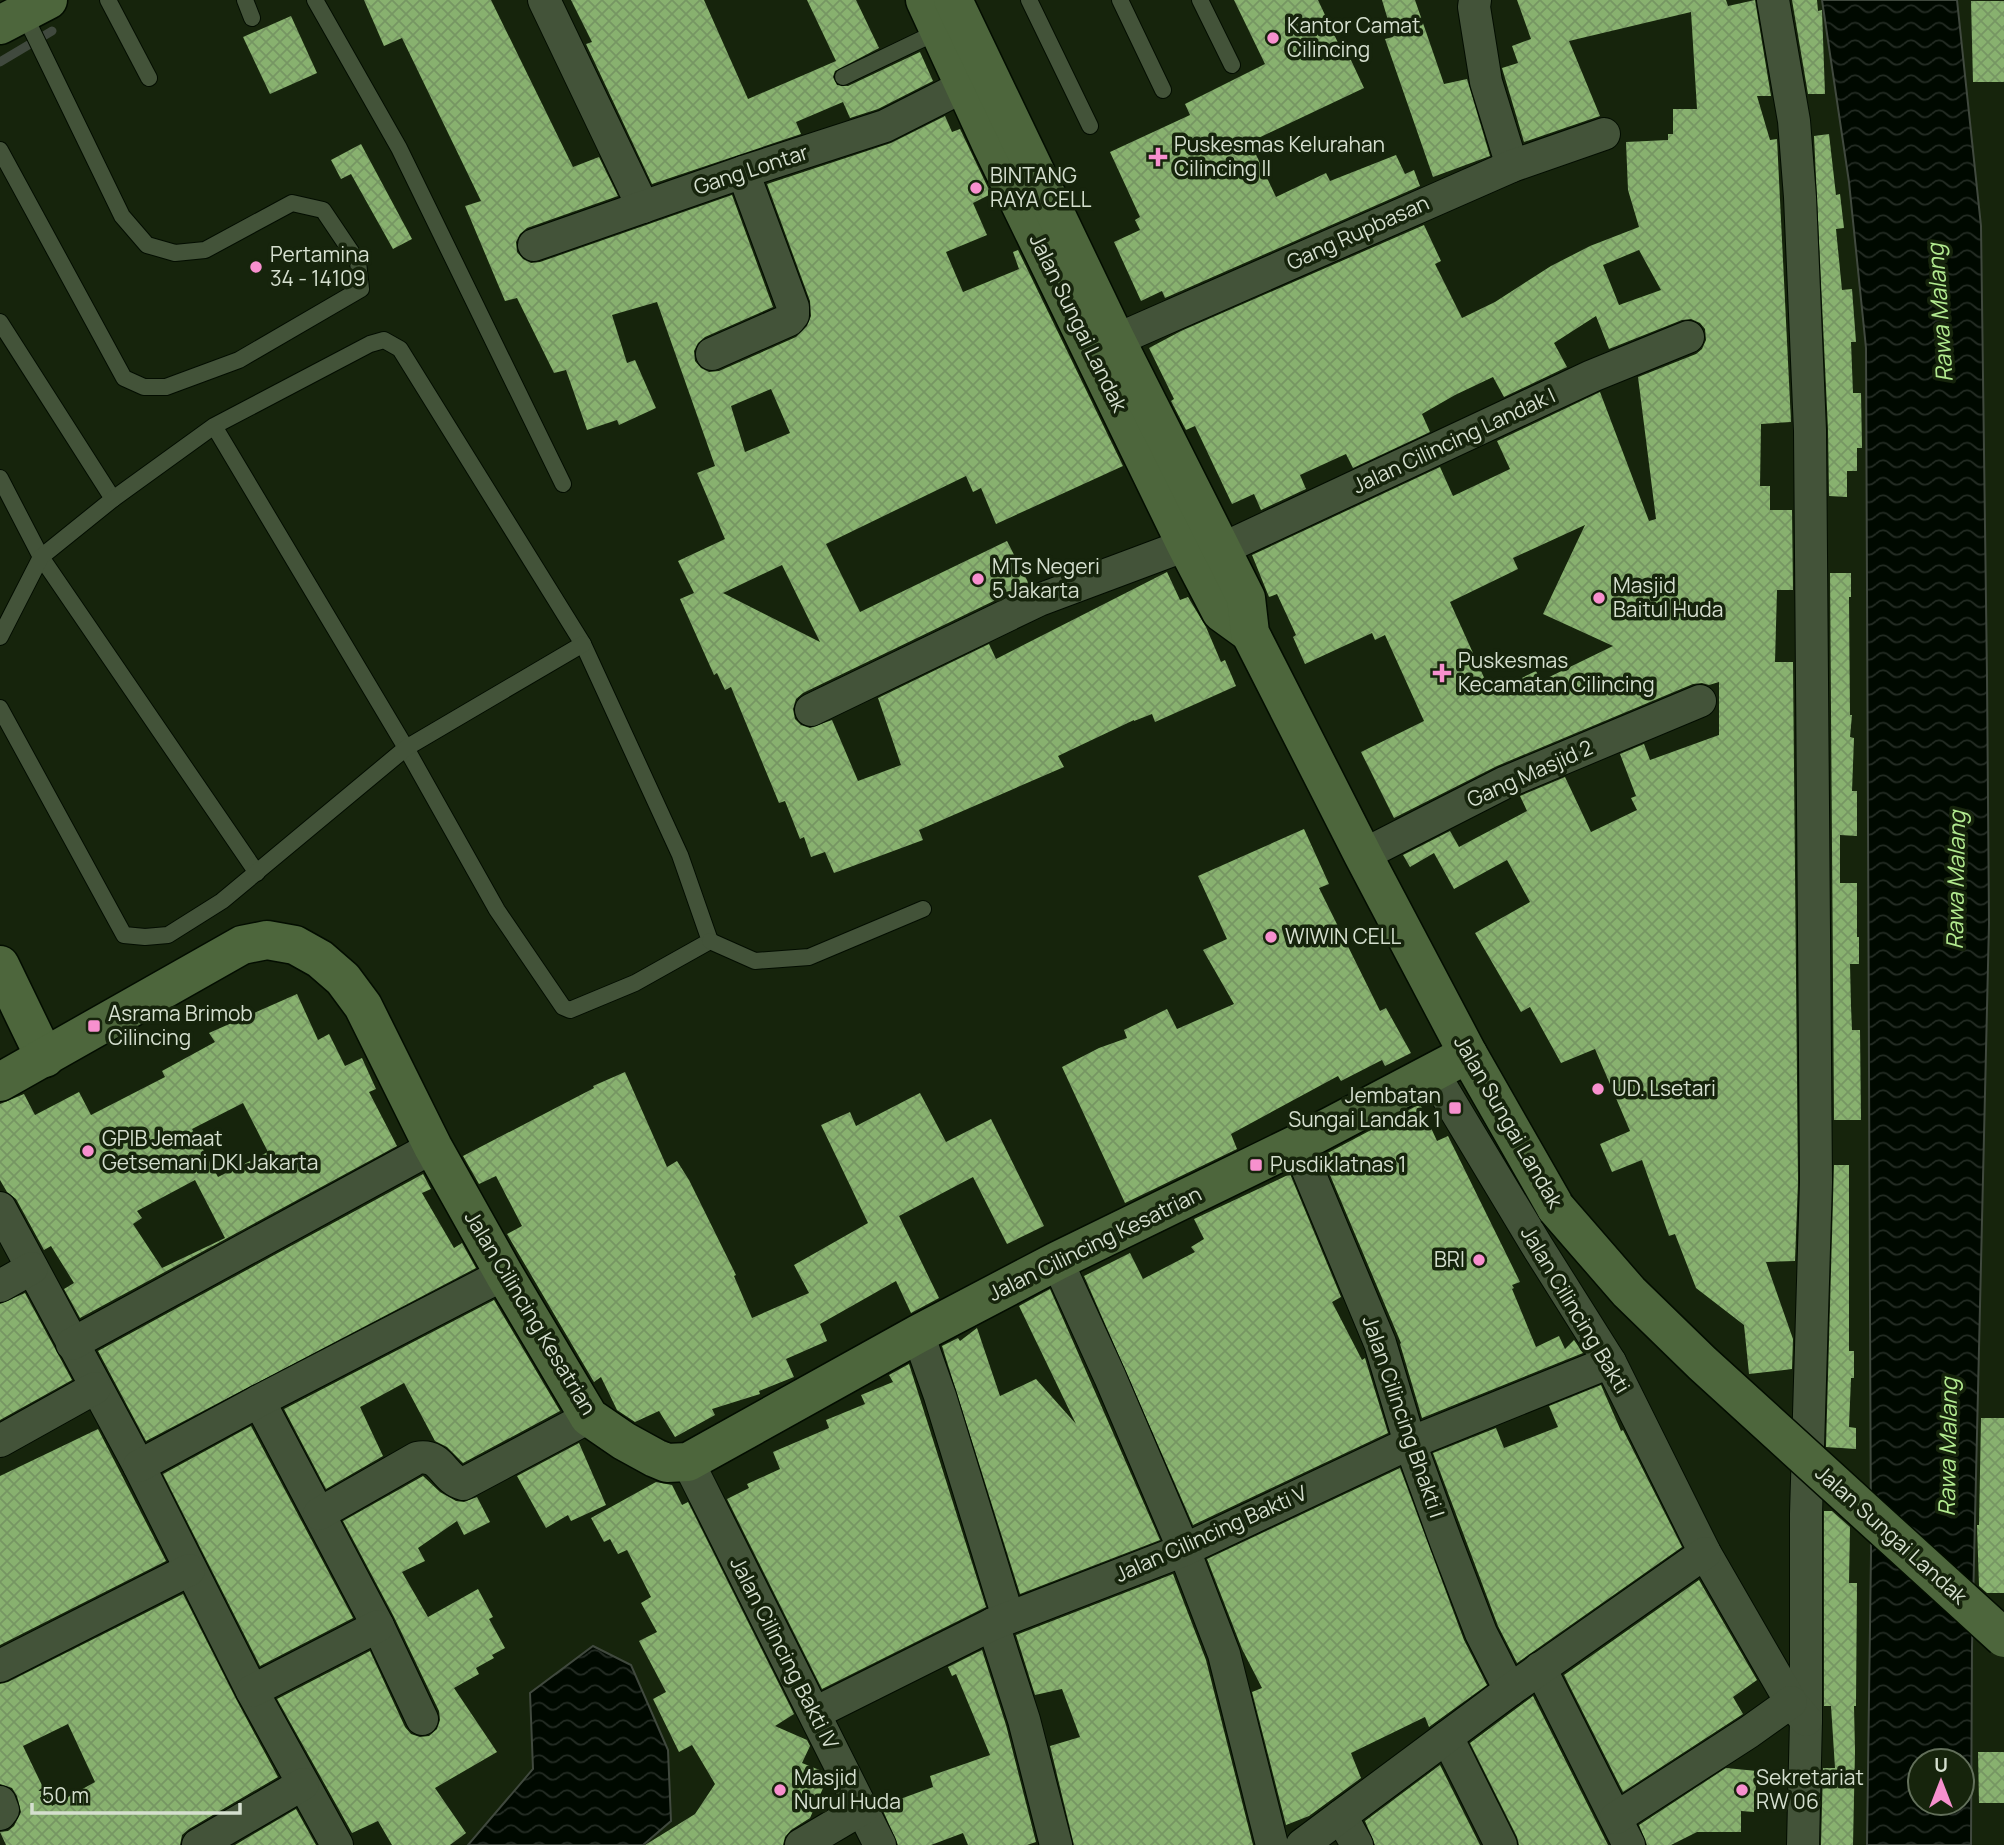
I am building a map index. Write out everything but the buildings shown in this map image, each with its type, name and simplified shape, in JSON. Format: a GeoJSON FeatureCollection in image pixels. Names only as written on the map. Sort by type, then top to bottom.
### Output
{"type":"FeatureCollection","features":[{"type":"Feature","properties":{"kind":"street"},"geometry":{"type":"LineString","coordinates":[[544,0],[643,207]]}},
{"type":"Feature","properties":{"kind":"street"},"geometry":{"type":"LineString","coordinates":[[1475,0],[1486,82],[1511,166]]}},
{"type":"Feature","properties":{"kind":"street"},"geometry":{"type":"LineString","coordinates":[[1773,0],[1794,121],[1810,430],[1816,1182],[1798,1711],[1803,1845]]}},
{"type":"Feature","properties":{"kind":"street","name":"Jalan Sungai Landak"},"geometry":{"type":"LineString","coordinates":[[945,9],[964,86],[1026,184],[1116,340],[1204,547]]}},
{"type":"Feature","properties":{"kind":"street","name":"Jalan Sungai Landak"},"geometry":{"type":"LineString","coordinates":[[945,9],[1026,184],[1204,547],[1246,598],[1250,634],[1468,1054],[1556,1208],[1629,1292],[1702,1363],[2004,1638]]}},
{"type":"Feature","properties":{"kind":"street","name":"Gang Lontar"},"geometry":{"type":"LineString","coordinates":[[534,245],[885,126],[964,86]]}},
{"type":"Feature","properties":{"kind":"street","name":"Gang Rupbasan"},"geometry":{"type":"LineString","coordinates":[[1116,340],[1511,166],[1604,134]]}},
{"type":"Feature","properties":{"kind":"street"},"geometry":{"type":"LineString","coordinates":[[712,354],[755,337],[789,320],[793,315],[793,307],[743,172]]}},
{"type":"Feature","properties":{"kind":"street","name":"Jalan Cilincing Landak I"},"geometry":{"type":"LineString","coordinates":[[811,710],[1039,600],[1204,547],[1592,376],[1688,337]]}},
{"type":"Feature","properties":{"kind":"street","name":"Gang Masjid 2"},"geometry":{"type":"LineString","coordinates":[[1363,855],[1504,783],[1700,701]]}},
{"type":"Feature","properties":{"kind":"street","name":"Jalan Cilincing Kesatrian"},"geometry":{"type":"LineString","coordinates":[[0,1082],[242,945],[267,940],[295,945],[320,959],[343,979],[363,1006],[433,1147],[589,1417],[647,1455],[667,1463],[688,1462],[918,1334],[1058,1261],[1297,1144],[1468,1054]]}},
{"type":"Feature","properties":{"kind":"street"},"geometry":{"type":"LineString","coordinates":[[0,965],[45,1058]]}},
{"type":"Feature","properties":{"kind":"street","name":"Jalan Cilincing Bakti"},"geometry":{"type":"LineString","coordinates":[[1433,1073],[1610,1362],[1706,1553],[1798,1711]]}},
{"type":"Feature","properties":{"kind":"street","name":"Jalan Cilincing Bhakti I"},"geometry":{"type":"LineString","coordinates":[[1297,1144],[1380,1343],[1410,1443],[1481,1633],[1510,1690]]}},
{"type":"Feature","properties":{"kind":"street"},"geometry":{"type":"LineString","coordinates":[[72,1344],[433,1147]]}},
{"type":"Feature","properties":{"kind":"street"},"geometry":{"type":"LineString","coordinates":[[0,1208],[139,1466],[252,1691],[337,1845]]}},
{"type":"Feature","properties":{"kind":"street"},"geometry":{"type":"LineString","coordinates":[[1058,1261],[1184,1550],[1224,1654],[1272,1845]]}},
{"type":"Feature","properties":{"kind":"street"},"geometry":{"type":"LineString","coordinates":[[0,1286],[32,1268]]}},
{"type":"Feature","properties":{"kind":"street"},"geometry":{"type":"LineString","coordinates":[[139,1466],[504,1274]]}},
{"type":"Feature","properties":{"kind":"street"},"geometry":{"type":"LineString","coordinates":[[918,1334],[940,1396],[1056,1845]]}},
{"type":"Feature","properties":{"kind":"street","name":"Jalan Cilincing Bakti V"},"geometry":{"type":"LineString","coordinates":[[815,1713],[1000,1620],[1184,1550],[1410,1443],[1610,1362]]}},
{"type":"Feature","properties":{"kind":"street"},"geometry":{"type":"LineString","coordinates":[[0,1441],[95,1388]]}},
{"type":"Feature","properties":{"kind":"street"},"geometry":{"type":"LineString","coordinates":[[259,1401],[377,1626],[422,1719]]}},
{"type":"Feature","properties":{"kind":"street"},"geometry":{"type":"LineString","coordinates":[[319,1514],[417,1458],[427,1456],[435,1460],[457,1482],[463,1484],[589,1417]]}},
{"type":"Feature","properties":{"kind":"street","name":"Jalan Cilincing Bakti IV"},"geometry":{"type":"LineString","coordinates":[[688,1462],[880,1845]]}},
{"type":"Feature","properties":{"kind":"street"},"geometry":{"type":"LineString","coordinates":[[1303,1845],[1540,1668],[1706,1553]]}},
{"type":"Feature","properties":{"kind":"street"},"geometry":{"type":"LineString","coordinates":[[0,1666],[189,1570]]}},
{"type":"Feature","properties":{"kind":"street"},"geometry":{"type":"LineString","coordinates":[[252,1691],[377,1626]]}},
{"type":"Feature","properties":{"kind":"street"},"geometry":{"type":"LineString","coordinates":[[1540,1668],[1623,1832],[1749,1732],[1798,1711]]}},
{"type":"Feature","properties":{"kind":"street"},"geometry":{"type":"LineString","coordinates":[[1447,1737],[1501,1845]]}},
{"type":"Feature","properties":{"kind":"street"},"geometry":{"type":"LineString","coordinates":[[198,1845],[303,1784]]}},
{"type":"Feature","properties":{"kind":"street"},"geometry":{"type":"LineString","coordinates":[[0,1802],[3,1810],[0,1814]]}},
{"type":"Feature","properties":{"kind":"street"},"geometry":{"type":"LineString","coordinates":[[801,1845],[862,1808]]}},
{"type":"Feature","properties":{"kind":"street"},"geometry":{"type":"LineString","coordinates":[[1341,1816],[1357,1845]]}},
{"type":"Feature","properties":{"kind":"lane"},"geometry":{"type":"LineString","coordinates":[[108,0],[149,78]]}},
{"type":"Feature","properties":{"kind":"lane"},"geometry":{"type":"LineString","coordinates":[[245,0],[252,18]]}},
{"type":"Feature","properties":{"kind":"lane"},"geometry":{"type":"LineString","coordinates":[[315,0],[399,148],[563,484]]}},
{"type":"Feature","properties":{"kind":"lane"},"geometry":{"type":"LineString","coordinates":[[1029,0],[1090,126]]}},
{"type":"Feature","properties":{"kind":"lane"},"geometry":{"type":"LineString","coordinates":[[1120,0],[1163,90]]}},
{"type":"Feature","properties":{"kind":"lane"},"geometry":{"type":"LineString","coordinates":[[1200,0],[1231,65]]}},
{"type":"Feature","properties":{"kind":"lane"},"geometry":{"type":"LineString","coordinates":[[843,77],[945,9]]}},
{"type":"Feature","properties":{"kind":"lane"},"geometry":{"type":"LineString","coordinates":[[0,150],[124,378],[144,387],[166,387],[239,360],[361,289],[358,262],[323,210],[292,202],[205,250],[175,253],[147,245],[122,216],[24,12]]}},
{"type":"Feature","properties":{"kind":"lane"},"geometry":{"type":"LineString","coordinates":[[0,323],[113,499]]}},
{"type":"Feature","properties":{"kind":"lane"},"geometry":{"type":"LineString","coordinates":[[0,637],[41,557],[113,499],[214,426],[370,344],[384,340],[400,349],[583,644],[680,855],[710,942],[755,961],[809,957],[923,909]]}},
{"type":"Feature","properties":{"kind":"lane"},"geometry":{"type":"LineString","coordinates":[[214,426],[406,748],[497,909],[565,1009],[570,1010],[635,983],[710,942]]}},
{"type":"Feature","properties":{"kind":"lane"},"geometry":{"type":"LineString","coordinates":[[0,478],[41,557],[257,873]]}},
{"type":"Feature","properties":{"kind":"lane"},"geometry":{"type":"LineString","coordinates":[[0,708],[124,934],[145,937],[168,934],[222,901],[406,748],[583,644]]}},
{"type":"Feature","properties":{"kind":"water","name":"Rawa Malang"},"geometry":{"type":"Polygon","coordinates":[[[1822,0],[1957,0],[1981,226],[1987,676],[1989,923],[1971,1747],[1906,1747],[1906,1817],[1971,1817],[1971,1845],[1867,1845],[1871,1553],[1866,348],[1849,182],[1822,0]]]}},
{"type":"Feature","properties":{"kind":"water"},"geometry":{"type":"Polygon","coordinates":[[[593,1646],[631,1665],[668,1750],[671,1821],[643,1845],[468,1845],[533,1769],[530,1693],[593,1646]]]}},
{"type":"Feature","properties":{"kind":"waterway"},"geometry":{"type":"LineString","coordinates":[[0,62],[52,31]]}},
{"type":"Feature","properties":{"kind":"place","name":"Kantor Camat Cilincing"},"geometry":{"type":"Point","coordinates":[1273,38]}},
{"type":"Feature","properties":{"kind":"place","name":"Puskesmas Kelurahan Cilincing II"},"geometry":{"type":"Point","coordinates":[1158,157]}},
{"type":"Feature","properties":{"kind":"place","name":"BINTANG RAYA CELL"},"geometry":{"type":"Point","coordinates":[976,188]}},
{"type":"Feature","properties":{"kind":"place","name":"Pertamina 34 - 14109"},"geometry":{"type":"Point","coordinates":[256,267]}},
{"type":"Feature","properties":{"kind":"place","name":"MTs Negeri 5 Jakarta"},"geometry":{"type":"Point","coordinates":[978,579]}},
{"type":"Feature","properties":{"kind":"place","name":"Masjid Baitul Huda"},"geometry":{"type":"Point","coordinates":[1599,598]}},
{"type":"Feature","properties":{"kind":"place","name":"Puskesmas Kecamatan Cilincing"},"geometry":{"type":"Point","coordinates":[1442,673]}},
{"type":"Feature","properties":{"kind":"place","name":"WIWIN CELL"},"geometry":{"type":"Point","coordinates":[1271,937]}},
{"type":"Feature","properties":{"kind":"place","name":"Asrama Brimob Cilincing"},"geometry":{"type":"Point","coordinates":[94,1026]}},
{"type":"Feature","properties":{"kind":"place","name":"UD. Lsetari"},"geometry":{"type":"Point","coordinates":[1598,1089]}},
{"type":"Feature","properties":{"kind":"place","name":"Jembatan Sungai Landak 1"},"geometry":{"type":"Point","coordinates":[1455,1108]}},
{"type":"Feature","properties":{"kind":"place","name":"GPIB Jemaat Getsemani DKI Jakarta"},"geometry":{"type":"Point","coordinates":[88,1151]}},
{"type":"Feature","properties":{"kind":"place","name":"Pusdiklatnas 1"},"geometry":{"type":"Point","coordinates":[1256,1165]}},
{"type":"Feature","properties":{"kind":"place","name":"BRI"},"geometry":{"type":"Point","coordinates":[1479,1260]}},
{"type":"Feature","properties":{"kind":"place","name":"Masjid Nurul Huda"},"geometry":{"type":"Point","coordinates":[780,1790]}},
{"type":"Feature","properties":{"kind":"place","name":"Sekretariat RW 06"},"geometry":{"type":"Point","coordinates":[1742,1790]}}]}
